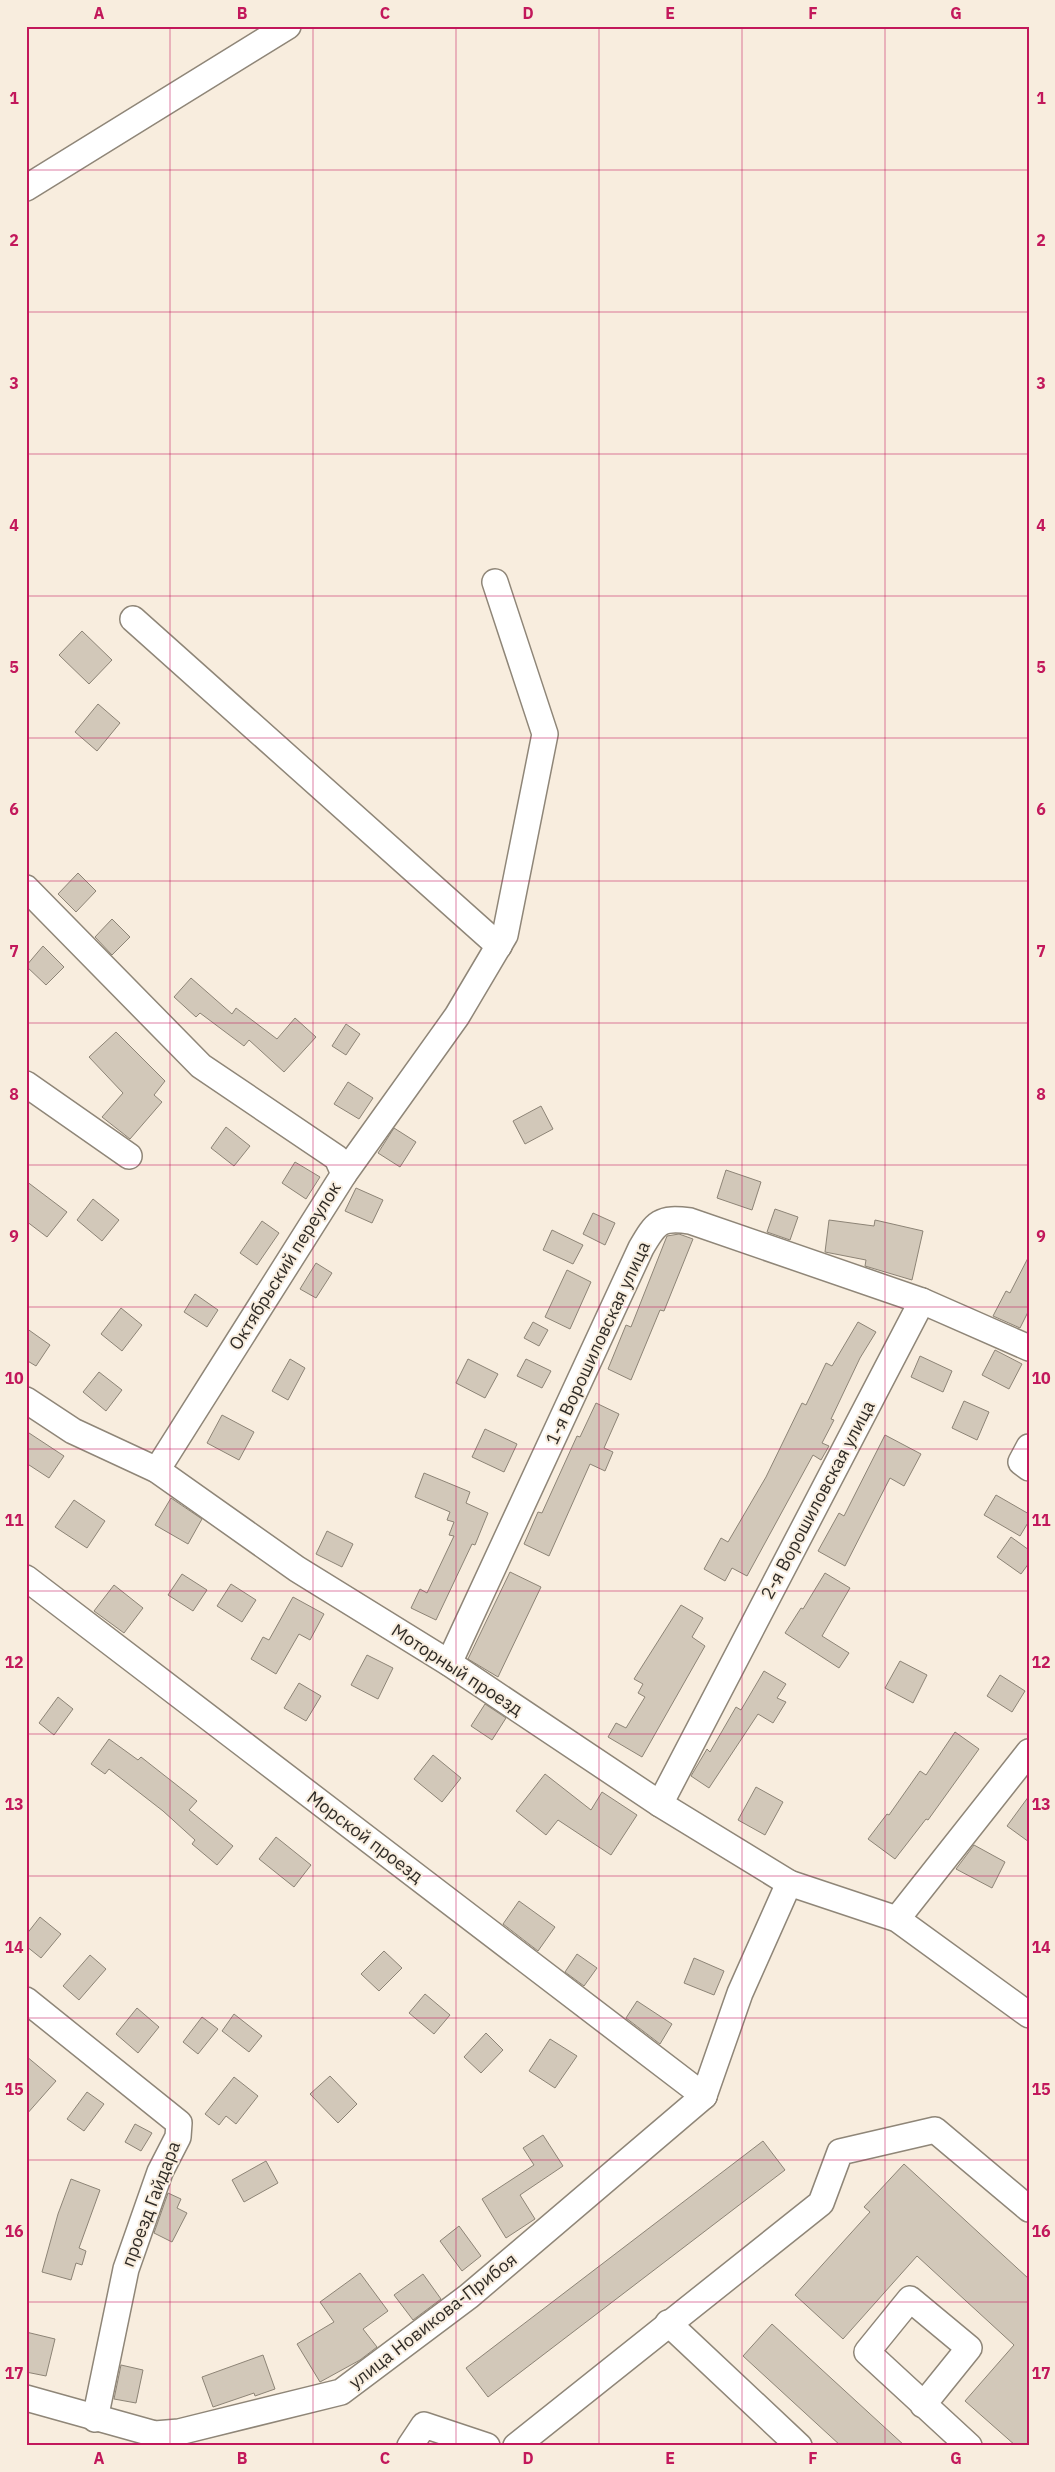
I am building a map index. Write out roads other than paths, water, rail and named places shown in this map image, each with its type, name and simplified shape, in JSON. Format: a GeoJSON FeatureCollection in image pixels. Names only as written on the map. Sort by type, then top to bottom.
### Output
{"type":"FeatureCollection","features":[{"type":"Feature","properties":{"kind":"street"},"geometry":{"type":"LineString","coordinates":[[26,188],[288,26]]}},
{"type":"Feature","properties":{"kind":"street"},"geometry":{"type":"LineString","coordinates":[[344,1174],[457,1016],[505,935],[545,734],[496,582]]}},
{"type":"Feature","properties":{"kind":"street"},"geometry":{"type":"LineString","coordinates":[[133,619],[499,946]]}},
{"type":"Feature","properties":{"kind":"street","name":"Октябрьский переулок"},"geometry":{"type":"LineString","coordinates":[[26,888],[201,1066],[337,1158],[344,1174],[157,1470]]}},
{"type":"Feature","properties":{"kind":"street"},"geometry":{"type":"LineString","coordinates":[[26,1084],[129,1156]]}},
{"type":"Feature","properties":{"kind":"street","name":"1-я Ворошиловская улица"},"geometry":{"type":"LineString","coordinates":[[449,1662],[641,1248],[653,1226],[669,1218],[690,1221],[922,1301]]}},
{"type":"Feature","properties":{"kind":"street"},"geometry":{"type":"LineString","coordinates":[[922,1301],[1029,1348]]}},
{"type":"Feature","properties":{"kind":"street","name":"2-я Ворошиловская улица"},"geometry":{"type":"LineString","coordinates":[[660,1804],[922,1301]]}},
{"type":"Feature","properties":{"kind":"street","name":"Моторный проезд"},"geometry":{"type":"LineString","coordinates":[[26,1400],[73,1431],[157,1470],[297,1569],[449,1662],[660,1804],[789,1883],[897,1919],[1029,2015]]}},
{"type":"Feature","properties":{"kind":"street"},"geometry":{"type":"LineString","coordinates":[[1029,1447],[1022,1462],[1029,1468]]}},
{"type":"Feature","properties":{"kind":"street","name":"Морской проезд"},"geometry":{"type":"LineString","coordinates":[[26,1578],[704,2096]]}},
{"type":"Feature","properties":{"kind":"street"},"geometry":{"type":"LineString","coordinates":[[897,1919],[1029,1752]]}},
{"type":"Feature","properties":{"kind":"street"},"geometry":{"type":"LineString","coordinates":[[704,2096],[740,1993],[789,1883]]}},
{"type":"Feature","properties":{"kind":"street","name":"проезд Гайдара"},"geometry":{"type":"LineString","coordinates":[[26,2000],[179,2123],[178,2137],[160,2172],[126,2269],[95,2419]]}},
{"type":"Feature","properties":{"kind":"street","name":"улица Новикова-Прибоя"},"geometry":{"type":"LineString","coordinates":[[26,2398],[95,2419],[154,2440],[179,2432],[341,2392],[469,2296],[704,2096]]}},
{"type":"Feature","properties":{"kind":"street"},"geometry":{"type":"LineString","coordinates":[[516,2446],[821,2203],[840,2152],[935,2130],[1029,2209]]}},
{"type":"Feature","properties":{"kind":"street"},"geometry":{"type":"LineString","coordinates":[[668,2323],[799,2446]]}},
{"type":"Feature","properties":{"kind":"street"},"geometry":{"type":"LineString","coordinates":[[923,2405],[969,2446]]}},
{"type":"Feature","properties":{"kind":"street"},"geometry":{"type":"LineString","coordinates":[[410,2446],[424,2425],[487,2446]]}}]}
